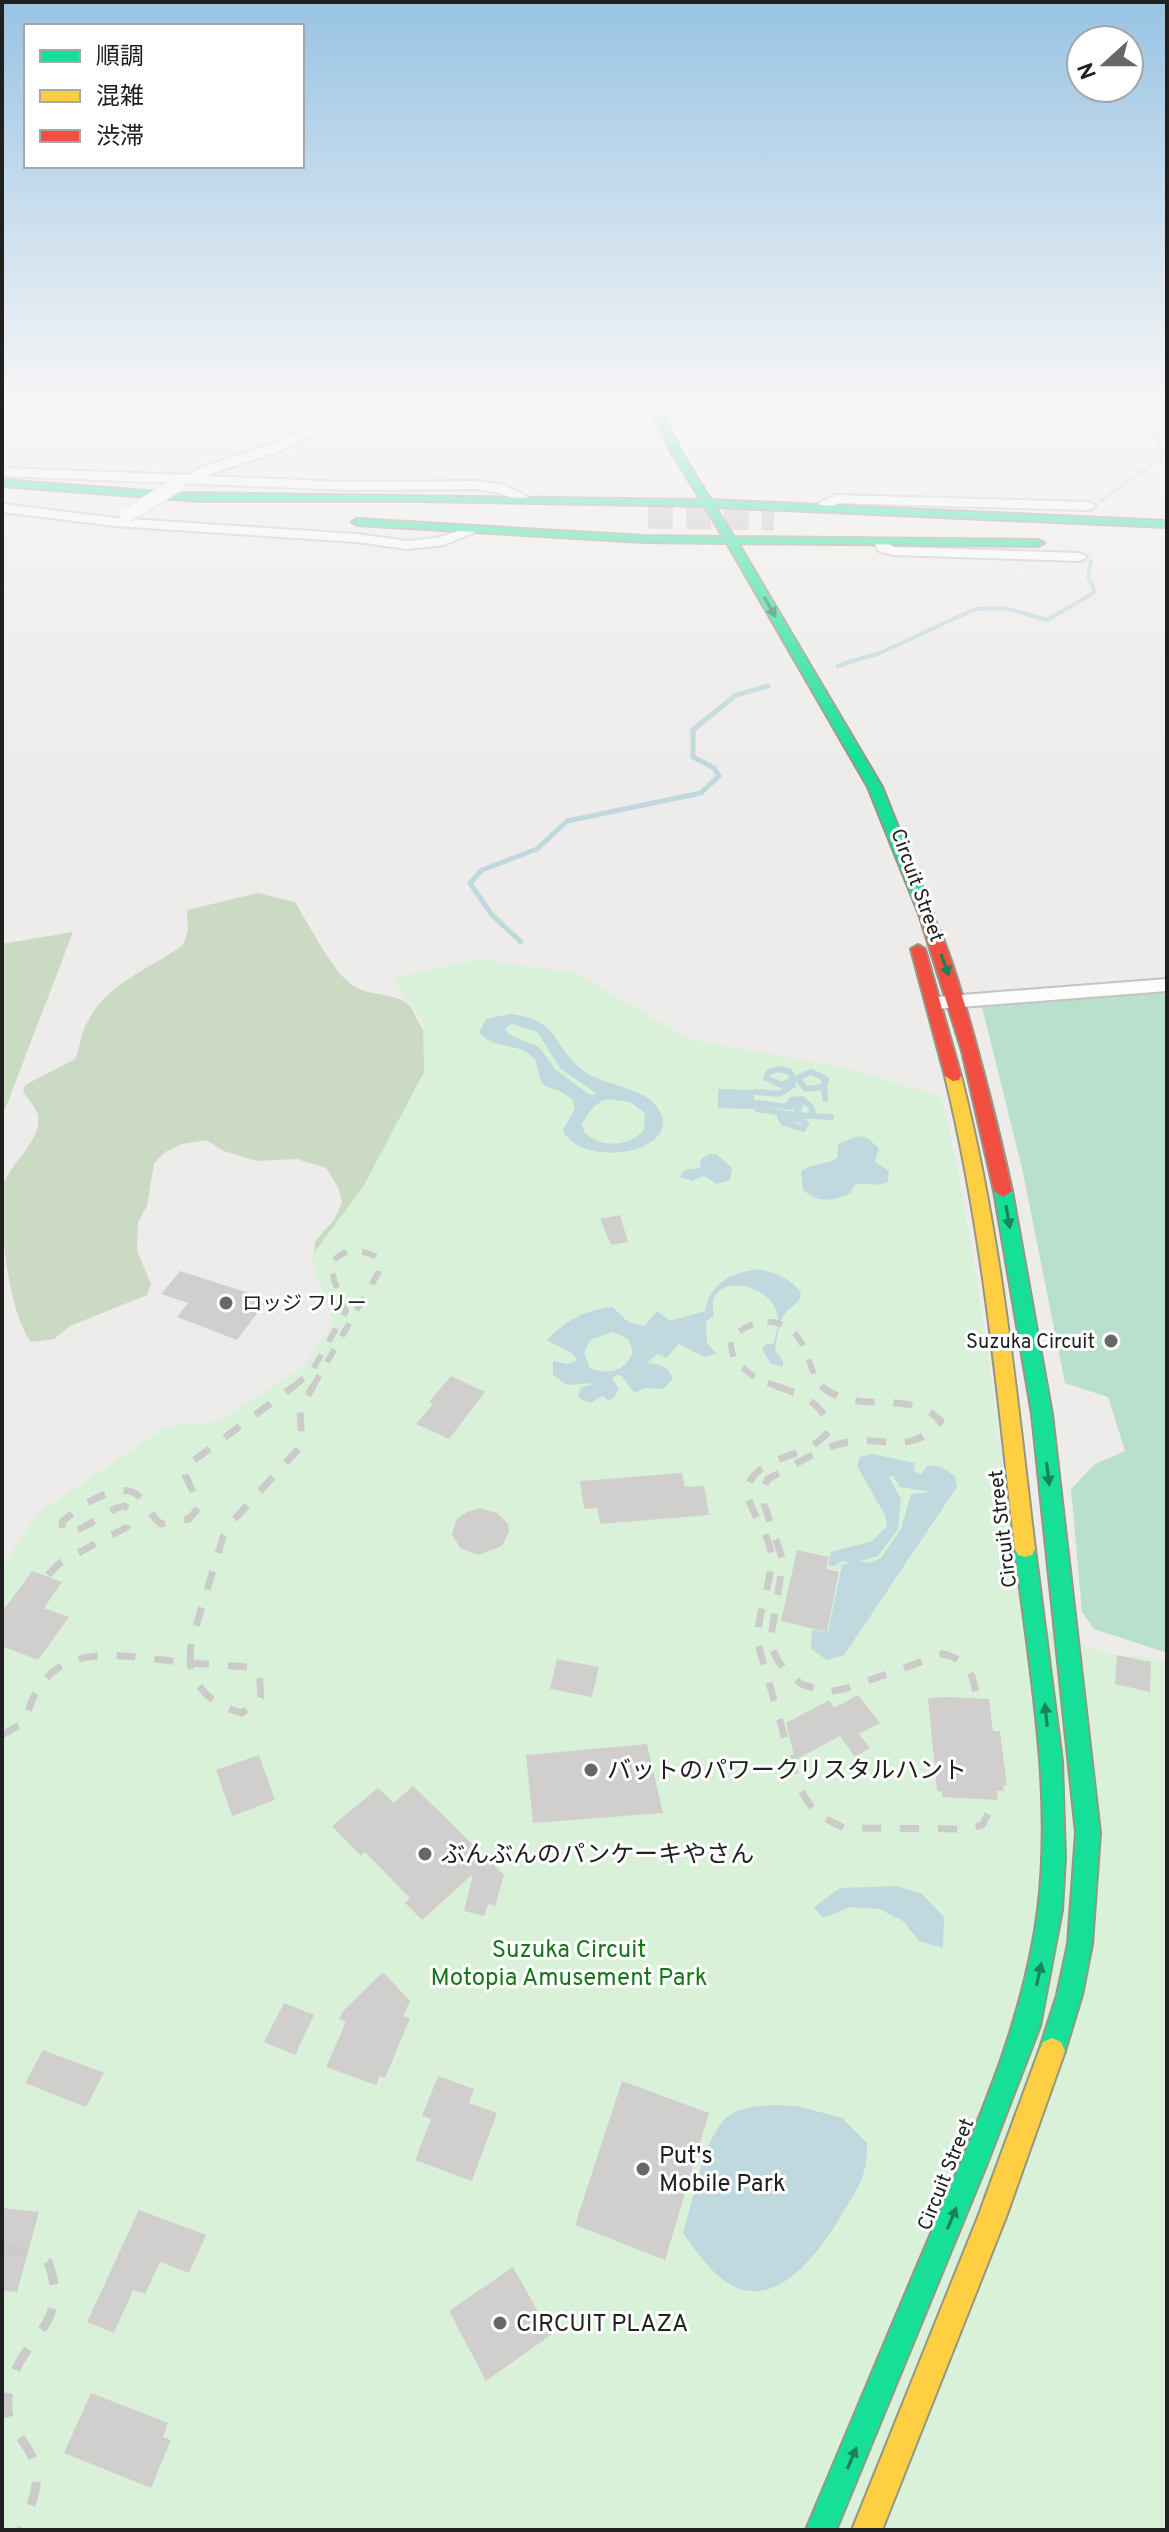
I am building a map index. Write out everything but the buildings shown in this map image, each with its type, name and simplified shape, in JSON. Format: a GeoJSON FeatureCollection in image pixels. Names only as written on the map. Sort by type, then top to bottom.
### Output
{"type":"FeatureCollection","features":[{"type":"Feature","properties":{"kind":"main road"},"geometry":{"type":"LineString","coordinates":[[383,523],[471,531],[1086,550]]}},
{"type":"Feature","properties":{"kind":"main road"},"geometry":{"type":"LineString","coordinates":[[705,523],[711,539],[826,740]]}},
{"type":"Feature","properties":{"kind":"main road","name":"Circuit Street"},"geometry":{"type":"LineString","coordinates":[[715,523],[730,540],[875,787],[958,1002],[990,1122],[1042,1414],[1088,1833],[1087,1894],[1081,1949],[1071,1998],[986,2231],[867,2530]]}},
{"type":"Feature","properties":{"kind":"main road"},"geometry":{"type":"LineString","coordinates":[[803,523],[1167,537]]}},
{"type":"Feature","properties":{"kind":"main road"},"geometry":{"type":"LineString","coordinates":[[887,523],[1167,526]]}},
{"type":"Feature","properties":{"kind":"main road"},"geometry":{"type":"LineString","coordinates":[[1118,523],[1167,526]]}},
{"type":"Feature","properties":{"kind":"main road","name":"Circuit Street"},"geometry":{"type":"LineString","coordinates":[[821,2530],[973,2166],[1027,2026],[1050,1910],[1053,1858],[1051,1761],[1009,1398],[970,1137],[934,1004],[899,894],[862,806]]}},
{"type":"Feature","properties":{"kind":"street"},"geometry":{"type":"LineString","coordinates":[[128,523],[357,538],[426,534],[439,542],[471,531]]}},
{"type":"Feature","properties":{"kind":"street"},"geometry":{"type":"LineString","coordinates":[[934,1004],[1167,985]]}},
{"type":"Feature","properties":{"kind":"green space"},"geometry":{"type":"Polygon","coordinates":[[[258,893],[295,902],[340,974],[349,983],[410,1006],[448,1076],[314,1256],[315,1241],[334,1220],[342,1203],[338,1187],[326,1168],[297,1159],[256,1161],[224,1151],[206,1140],[182,1144],[165,1152],[154,1163],[147,1206],[138,1222],[137,1251],[151,1284],[147,1295],[70,1326],[54,1339],[31,1342],[16,1310],[11,1290],[2,1206],[5,1180],[31,1142],[38,1122],[36,1109],[23,1092],[25,1085],[75,1059],[84,1029],[102,1001],[127,980],[183,945],[188,930],[187,910],[258,893]]]}},
{"type":"Feature","properties":{"kind":"green space"},"geometry":{"type":"Polygon","coordinates":[[[73,932],[2,1117],[2,944],[73,932]]]}},
{"type":"Feature","properties":{"kind":"green space","name":"Suzuka Circuit Motopia Amusement Park"},"geometry":{"type":"Polygon","coordinates":[[[479,959],[576,973],[689,1039],[851,1069],[942,1097],[979,1291],[1021,1618],[1097,1651],[1133,1659],[1133,1654],[1167,1662],[1167,2530],[2,2530],[2,1567],[37,1514],[167,1426],[217,1422],[303,1367],[333,1324],[310,1258],[363,1187],[424,1072],[423,1021],[392,978],[479,959]]]}},
{"type":"Feature","properties":{"kind":"green space","name":"Suzuka Circuit"},"geometry":{"type":"Polygon","coordinates":[[[1167,989],[1167,1653],[1094,1629],[1082,1612],[1071,1489],[1095,1464],[1125,1451],[1108,1397],[1065,1383],[1022,1168],[982,1007],[1167,989]]]}},
{"type":"Feature","properties":{"kind":"water"},"geometry":{"type":"Polygon","coordinates":[[[510,1014],[539,1022],[584,1071],[635,1091],[653,1102],[663,1125],[657,1137],[644,1146],[608,1153],[589,1150],[573,1142],[563,1130],[575,1109],[572,1099],[544,1084],[536,1061],[523,1050],[485,1038],[479,1032],[486,1019],[510,1014]],[[512,1024],[505,1028],[508,1034],[539,1047],[556,1070],[590,1095],[597,1094],[561,1069],[537,1032],[512,1024]],[[608,1099],[589,1112],[582,1124],[584,1132],[599,1141],[615,1144],[638,1136],[644,1130],[645,1113],[630,1102],[608,1099]]]}},
{"type":"Feature","properties":{"kind":"water"},"geometry":{"type":"Polygon","coordinates":[[[718,1089],[754,1090],[754,1109],[718,1108],[718,1089]]]}},
{"type":"Feature","properties":{"kind":"water"},"geometry":{"type":"Polygon","coordinates":[[[858,1136],[867,1138],[879,1148],[875,1162],[889,1171],[888,1182],[854,1185],[851,1193],[832,1199],[820,1199],[803,1190],[801,1172],[837,1158],[838,1144],[858,1136]]]}},
{"type":"Feature","properties":{"kind":"water"},"geometry":{"type":"Polygon","coordinates":[[[716,1154],[732,1168],[730,1180],[717,1184],[704,1176],[692,1181],[680,1177],[685,1170],[700,1168],[701,1159],[716,1154]]]}},
{"type":"Feature","properties":{"kind":"water"},"geometry":{"type":"Polygon","coordinates":[[[757,1269],[776,1274],[792,1283],[801,1293],[779,1327],[775,1350],[783,1361],[783,1367],[770,1363],[762,1348],[774,1343],[778,1318],[774,1305],[753,1289],[728,1286],[719,1291],[713,1301],[714,1315],[706,1322],[707,1343],[716,1353],[705,1357],[679,1344],[666,1358],[657,1354],[647,1363],[662,1366],[671,1374],[673,1379],[663,1389],[645,1388],[634,1393],[622,1376],[617,1375],[612,1378],[619,1389],[613,1399],[602,1396],[591,1403],[578,1395],[581,1388],[595,1383],[567,1385],[553,1375],[553,1361],[568,1364],[577,1360],[571,1353],[547,1340],[577,1317],[613,1307],[628,1322],[644,1326],[657,1311],[670,1321],[705,1311],[717,1286],[757,1269]],[[613,1332],[590,1340],[584,1353],[590,1368],[604,1372],[621,1368],[633,1352],[628,1339],[613,1332]]]}},
{"type":"Feature","properties":{"kind":"water"},"geometry":{"type":"Polygon","coordinates":[[[873,1454],[915,1463],[914,1471],[921,1474],[928,1465],[941,1467],[955,1476],[957,1487],[844,1655],[827,1660],[811,1649],[812,1630],[828,1632],[842,1565],[850,1563],[843,1561],[828,1565],[831,1552],[872,1541],[887,1526],[885,1515],[857,1466],[860,1457],[873,1454]],[[893,1476],[889,1477],[901,1499],[898,1529],[878,1556],[860,1561],[868,1563],[881,1558],[901,1529],[911,1494],[931,1492],[900,1487],[893,1476]]]}},
{"type":"Feature","properties":{"kind":"water"},"geometry":{"type":"Polygon","coordinates":[[[897,1886],[922,1894],[944,1917],[943,1948],[919,1941],[903,1921],[879,1909],[850,1907],[823,1918],[814,1907],[840,1888],[897,1886]]]}},
{"type":"Feature","properties":{"kind":"water"},"geometry":{"type":"Polygon","coordinates":[[[769,2105],[798,2106],[842,2118],[867,2143],[867,2156],[860,2184],[838,2221],[806,2263],[777,2286],[762,2291],[745,2290],[715,2273],[683,2233],[709,2145],[723,2121],[744,2109],[769,2105]]]}},
{"type":"Feature","properties":{"kind":"waterway"},"geometry":{"type":"LineString","coordinates":[[849,662],[880,653],[975,609],[1005,608],[1047,620],[1095,592],[1088,576],[1091,561]]}},
{"type":"Feature","properties":{"kind":"waterway"},"geometry":{"type":"LineString","coordinates":[[838,666],[856,660]]}},
{"type":"Feature","properties":{"kind":"waterway"},"geometry":{"type":"LineString","coordinates":[[521,942],[492,915],[470,883],[482,870],[537,849],[567,821],[701,793],[719,776],[714,768],[693,757],[693,730],[736,695],[768,686]]}},
{"type":"Feature","properties":{"kind":"waterway"},"geometry":{"type":"LineString","coordinates":[[793,1079],[790,1072],[779,1069],[769,1072],[766,1078],[781,1085],[811,1072],[826,1079],[825,1085]]}},
{"type":"Feature","properties":{"kind":"waterway"},"geometry":{"type":"LineString","coordinates":[[801,1077],[799,1081],[806,1089],[822,1087]]}},
{"type":"Feature","properties":{"kind":"waterway"},"geometry":{"type":"LineString","coordinates":[[824,1081],[825,1099]]}},
{"type":"Feature","properties":{"kind":"waterway"},"geometry":{"type":"LineString","coordinates":[[755,1092],[779,1094],[793,1085]]}},
{"type":"Feature","properties":{"kind":"waterway"},"geometry":{"type":"LineString","coordinates":[[788,1106],[791,1100],[802,1099],[811,1107],[814,1116]]}},
{"type":"Feature","properties":{"kind":"waterway"},"geometry":{"type":"LineString","coordinates":[[754,1103],[790,1107]]}},
{"type":"Feature","properties":{"kind":"waterway"},"geometry":{"type":"LineString","coordinates":[[797,1108],[800,1107],[799,1103],[792,1103],[801,1115]]}},
{"type":"Feature","properties":{"kind":"waterway"},"geometry":{"type":"LineString","coordinates":[[757,1109],[787,1114]]}},
{"type":"Feature","properties":{"kind":"waterway"},"geometry":{"type":"LineString","coordinates":[[784,1123],[780,1117],[787,1114]]}},
{"type":"Feature","properties":{"kind":"waterway"},"geometry":{"type":"LineString","coordinates":[[787,1114],[794,1115]]}},
{"type":"Feature","properties":{"kind":"waterway"},"geometry":{"type":"LineString","coordinates":[[784,1123],[782,1117],[788,1115]]}},
{"type":"Feature","properties":{"kind":"waterway"},"geometry":{"type":"LineString","coordinates":[[784,1123],[794,1120],[788,1115]]}},
{"type":"Feature","properties":{"kind":"waterway"},"geometry":{"type":"LineString","coordinates":[[788,1115],[794,1115]]}},
{"type":"Feature","properties":{"kind":"waterway"},"geometry":{"type":"LineString","coordinates":[[784,1123],[803,1129],[806,1124],[794,1115]]}},
{"type":"Feature","properties":{"kind":"waterway"},"geometry":{"type":"LineString","coordinates":[[794,1115],[831,1117]]}},
{"type":"Feature","properties":{"kind":"railway"},"geometry":{"type":"LineString","coordinates":[[292,1388],[312,1371],[346,1311],[331,1264],[336,1258],[352,1251],[377,1257],[378,1273],[312,1388]]}},
{"type":"Feature","properties":{"kind":"railway"},"geometry":{"type":"LineString","coordinates":[[782,1388],[757,1379],[734,1361],[730,1340],[756,1323],[785,1326],[801,1342],[822,1387]]}},
{"type":"Feature","properties":{"kind":"railway"},"geometry":{"type":"LineString","coordinates":[[48,1575],[61,1562],[127,1527],[131,1510],[124,1506],[80,1529],[63,1532],[62,1522],[100,1496],[124,1490],[134,1493],[161,1524],[189,1519],[200,1506],[185,1475],[185,1467],[294,1386]]}},
{"type":"Feature","properties":{"kind":"railway"},"geometry":{"type":"LineString","coordinates":[[190,1663],[191,1643],[223,1537],[231,1523],[302,1445],[300,1409],[313,1386]]}},
{"type":"Feature","properties":{"kind":"railway"},"geometry":{"type":"LineString","coordinates":[[776,1386],[816,1405],[830,1429],[810,1447],[761,1469],[746,1491],[771,1556],[758,1644],[799,1788],[816,1814],[844,1828],[969,1829],[982,1825],[989,1812],[988,1799]]}},
{"type":"Feature","properties":{"kind":"railway"},"geometry":{"type":"LineString","coordinates":[[822,1387],[850,1400],[913,1406],[928,1411],[941,1421],[930,1432],[909,1441],[861,1441],[838,1445],[768,1479],[764,1486],[764,1504],[783,1561],[770,1643],[778,1661],[801,1684],[827,1692],[848,1688],[943,1654],[958,1660],[968,1669],[976,1699]]}},
{"type":"Feature","properties":{"kind":"railway"},"geometry":{"type":"LineString","coordinates":[[2,1735],[25,1722],[35,1694],[50,1674],[68,1663],[90,1657],[113,1656],[190,1663]]}},
{"type":"Feature","properties":{"kind":"railway"},"geometry":{"type":"LineString","coordinates":[[190,1663],[248,1667],[259,1673],[261,1697],[242,1713],[224,1706],[202,1689],[190,1663]]}},
{"type":"Feature","properties":{"kind":"railway"},"geometry":{"type":"LineString","coordinates":[[2,2249],[29,2252],[48,2262],[54,2284],[54,2302],[49,2317],[23,2357],[9,2391],[9,2416],[33,2459],[37,2478],[30,2509],[21,2530]]}},
{"type":"Feature","properties":{"kind":"traffic: fast"},"geometry":{"type":"LineString","coordinates":[[377,523],[644,539],[1038,543]]}},
{"type":"Feature","properties":{"kind":"traffic: fast"},"geometry":{"type":"LineString","coordinates":[[720,523],[875,787],[926,914]]}},
{"type":"Feature","properties":{"kind":"traffic: fast"},"geometry":{"type":"LineString","coordinates":[[1152,523],[1167,524]]}},
{"type":"Feature","properties":{"kind":"traffic: fast"},"geometry":{"type":"LineString","coordinates":[[1003,1191],[1042,1414],[1088,1833],[1080,1944],[1052,2051]]}},
{"type":"Feature","properties":{"kind":"traffic: fast"},"geometry":{"type":"LineString","coordinates":[[821,2530],[973,2166],[1027,2026],[1050,1910],[1053,1858],[1051,1761],[1025,1549]]}},
{"type":"Feature","properties":{"kind":"traffic: slow"},"geometry":{"type":"LineString","coordinates":[[953,1076],[968,1134],[990,1252],[1025,1549]]}},
{"type":"Feature","properties":{"kind":"traffic: slow"},"geometry":{"type":"LineString","coordinates":[[867,2530],[992,2217],[1052,2051]]}},
{"type":"Feature","properties":{"kind":"traffic: jam"},"geometry":{"type":"LineString","coordinates":[[926,914],[970,1051],[1003,1191]]}},
{"type":"Feature","properties":{"kind":"traffic: jam"},"geometry":{"type":"LineString","coordinates":[[918,949],[953,1076]]}},
{"type":"Feature","properties":{"kind":"place","name":"ロッジ フリー"},"geometry":{"type":"Point","coordinates":[226,1303]}},
{"type":"Feature","properties":{"kind":"place","name":"Suzuka Circuit"},"geometry":{"type":"Point","coordinates":[1111,1341]}},
{"type":"Feature","properties":{"kind":"place","name":"バットのパワークリスタルハント"},"geometry":{"type":"Point","coordinates":[591,1770]}},
{"type":"Feature","properties":{"kind":"place","name":"ぶんぶんのパンケーキやさん"},"geometry":{"type":"Point","coordinates":[425,1854]}},
{"type":"Feature","properties":{"kind":"place","name":"Put's Mobile Park"},"geometry":{"type":"Point","coordinates":[643,2169]}},
{"type":"Feature","properties":{"kind":"place","name":"CIRCUIT PLAZA"},"geometry":{"type":"Point","coordinates":[500,2323]}}]}
